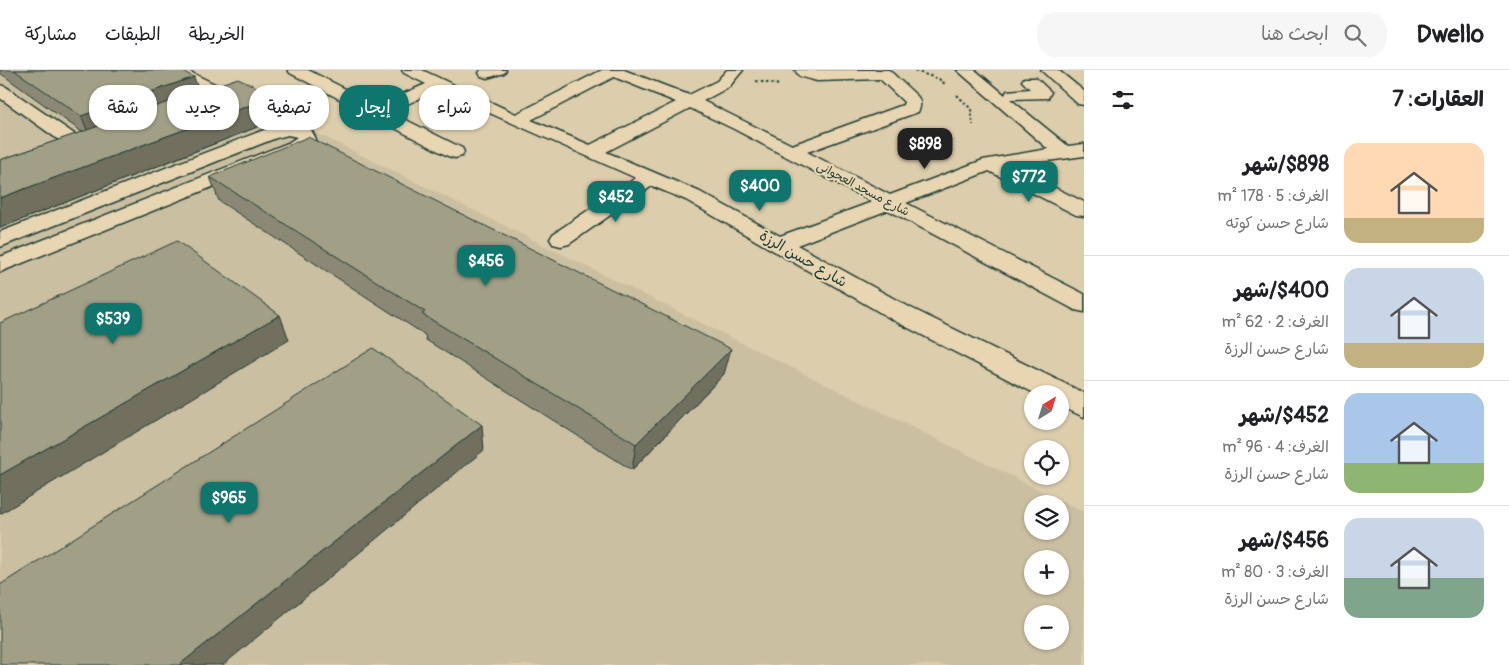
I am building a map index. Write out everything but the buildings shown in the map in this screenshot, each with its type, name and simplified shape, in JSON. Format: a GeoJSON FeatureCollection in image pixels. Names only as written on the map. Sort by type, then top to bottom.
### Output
{"type":"FeatureCollection","features":[{"type":"Feature","properties":{"kind":"street"},"geometry":{"type":"LineString","coordinates":[[174,70],[203,85]]}},
{"type":"Feature","properties":{"kind":"street"},"geometry":{"type":"LineString","coordinates":[[298,70],[339,92]]}},
{"type":"Feature","properties":{"kind":"street","name":"شارع حسن الرزة"},"geometry":{"type":"LineString","coordinates":[[410,70],[437,85]]}},
{"type":"Feature","properties":{"kind":"street"},"geometry":{"type":"LineString","coordinates":[[591,152],[723,84],[735,70]]}},
{"type":"Feature","properties":{"kind":"street"},"geometry":{"type":"LineString","coordinates":[[792,151],[912,108],[912,102],[883,72],[817,76],[805,73],[803,70]]}},
{"type":"Feature","properties":{"kind":"street"},"geometry":{"type":"LineString","coordinates":[[965,70],[1014,103],[1075,153]]}},
{"type":"Feature","properties":{"kind":"street"},"geometry":{"type":"LineString","coordinates":[[1049,70],[1084,100]]}},
{"type":"Feature","properties":{"kind":"street"},"geometry":{"type":"LineString","coordinates":[[517,120],[612,71]]}},
{"type":"Feature","properties":{"kind":"street","name":"شارع مسجد العجوانى"},"geometry":{"type":"LineString","coordinates":[[612,71],[691,102],[792,151],[888,203],[1084,304]]}},
{"type":"Feature","properties":{"kind":"street"},"geometry":{"type":"LineString","coordinates":[[997,76],[1014,103]]}},
{"type":"Feature","properties":{"kind":"street"},"geometry":{"type":"LineString","coordinates":[[1014,103],[1042,94],[1043,92],[1030,81]]}},
{"type":"Feature","properties":{"kind":"street"},"geometry":{"type":"LineString","coordinates":[[0,90],[84,149],[111,139]]}},
{"type":"Feature","properties":{"kind":"street","name":"شارع حسن الرزة"},"geometry":{"type":"LineString","coordinates":[[490,108],[651,177],[701,201],[902,314],[1084,406]]}},
{"type":"Feature","properties":{"kind":"street"},"geometry":{"type":"LineString","coordinates":[[0,240],[270,134],[287,129],[304,132],[307,139],[294,147],[0,265]]}},
{"type":"Feature","properties":{"kind":"street"},"geometry":{"type":"LineString","coordinates":[[409,129],[456,152]]}},
{"type":"Feature","properties":{"kind":"street"},"geometry":{"type":"LineString","coordinates":[[777,245],[990,164],[1075,153]]}},
{"type":"Feature","properties":{"kind":"street"},"geometry":{"type":"LineString","coordinates":[[990,164],[1084,210]]}},
{"type":"Feature","properties":{"kind":"street"},"geometry":{"type":"LineString","coordinates":[[163,176],[184,191]]}},
{"type":"Feature","properties":{"kind":"street"},"geometry":{"type":"LineString","coordinates":[[561,239],[651,177]]}},
{"type":"Feature","properties":{"kind":"path"},"geometry":{"type":"LineString","coordinates":[[883,72],[919,70],[939,79],[946,85]]}},
{"type":"Feature","properties":{"kind":"path"},"geometry":{"type":"LineString","coordinates":[[952,91],[971,109],[973,125]]}},
{"type":"Feature","properties":{"kind":"shaded area"},"geometry":{"type":"Polygon","coordinates":[[[0,70],[189,70],[219,85],[167,85],[167,130],[239,130],[239,95],[249,100],[249,130],[310,130],[1024,482],[1024,485],[1029,485],[1050,495],[1024,495],[1024,540],[1069,540],[1069,505],[1084,512],[1084,665],[0,665],[0,70]]]}}]}
